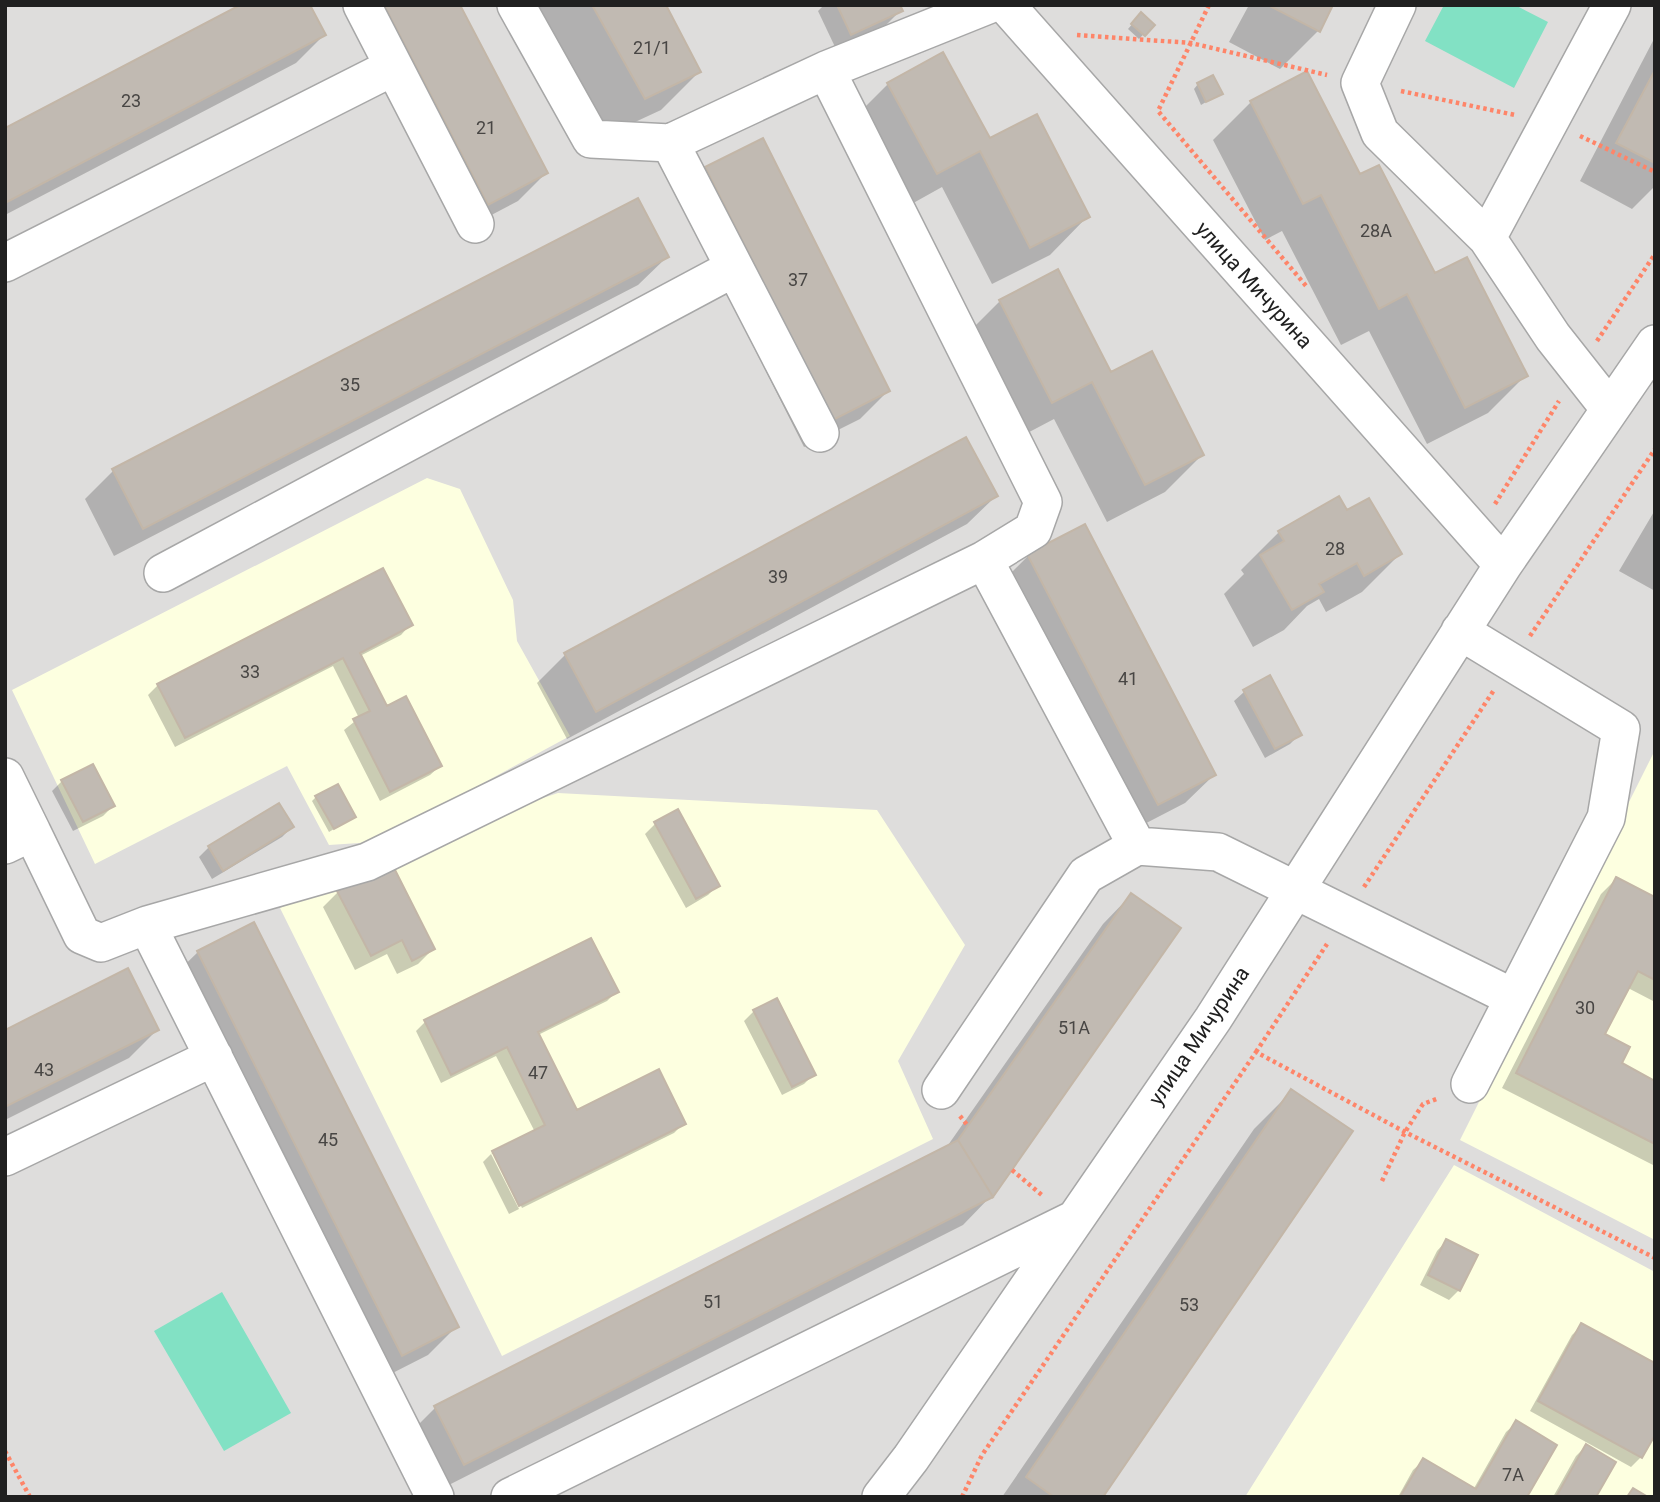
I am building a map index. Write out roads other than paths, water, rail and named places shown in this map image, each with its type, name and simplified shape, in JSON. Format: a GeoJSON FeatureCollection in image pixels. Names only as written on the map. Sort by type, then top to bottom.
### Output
{"type":"FeatureCollection","features":[{"type":"Feature","properties":{"kind":"street"},"geometry":{"type":"LineString","coordinates":[[362,5],[475,224]]}},
{"type":"Feature","properties":{"kind":"street"},"geometry":{"type":"LineString","coordinates":[[516,5],[591,139],[670,143],[826,70],[988,5]]}},
{"type":"Feature","properties":{"kind":"street"},"geometry":{"type":"LineString","coordinates":[[1397,5],[1360,83],[1380,133],[1487,238],[1553,337],[1609,408]]}},
{"type":"Feature","properties":{"kind":"street"},"geometry":{"type":"LineString","coordinates":[[1487,238],[1612,5]]}},
{"type":"Feature","properties":{"kind":"street","name":"улица Мичурина"},"geometry":{"type":"LineString","coordinates":[[1017,18],[1503,565]]}},
{"type":"Feature","properties":{"kind":"street"},"geometry":{"type":"LineString","coordinates":[[5,263],[393,67]]}},
{"type":"Feature","properties":{"kind":"street"},"geometry":{"type":"LineString","coordinates":[[5,777],[19,839],[82,935],[101,943],[147,925],[367,862],[984,560],[1033,530],[1043,502],[826,70]]}},
{"type":"Feature","properties":{"kind":"street"},"geometry":{"type":"LineString","coordinates":[[670,143],[820,433]]}},
{"type":"Feature","properties":{"kind":"street"},"geometry":{"type":"LineString","coordinates":[[163,573],[734,268]]}},
{"type":"Feature","properties":{"kind":"street","name":"улица Мичурина"},"geometry":{"type":"LineString","coordinates":[[884,1496],[1213,1019],[1503,565],[1655,344]]}},
{"type":"Feature","properties":{"kind":"street"},"geometry":{"type":"LineString","coordinates":[[984,560],[1137,846]]}},
{"type":"Feature","properties":{"kind":"street"},"geometry":{"type":"LineString","coordinates":[[1460,631],[1621,729],[1606,818],[1470,1084]]}},
{"type":"Feature","properties":{"kind":"street"},"geometry":{"type":"LineString","coordinates":[[941,1090],[1086,875],[1137,846],[1218,852],[1514,998]]}},
{"type":"Feature","properties":{"kind":"street"},"geometry":{"type":"LineString","coordinates":[[147,925],[435,1497]]}},
{"type":"Feature","properties":{"kind":"street"},"geometry":{"type":"LineString","coordinates":[[5,1157],[214,1057]]}},
{"type":"Feature","properties":{"kind":"street"},"geometry":{"type":"LineString","coordinates":[[510,1497],[1073,1220]]}}]}
